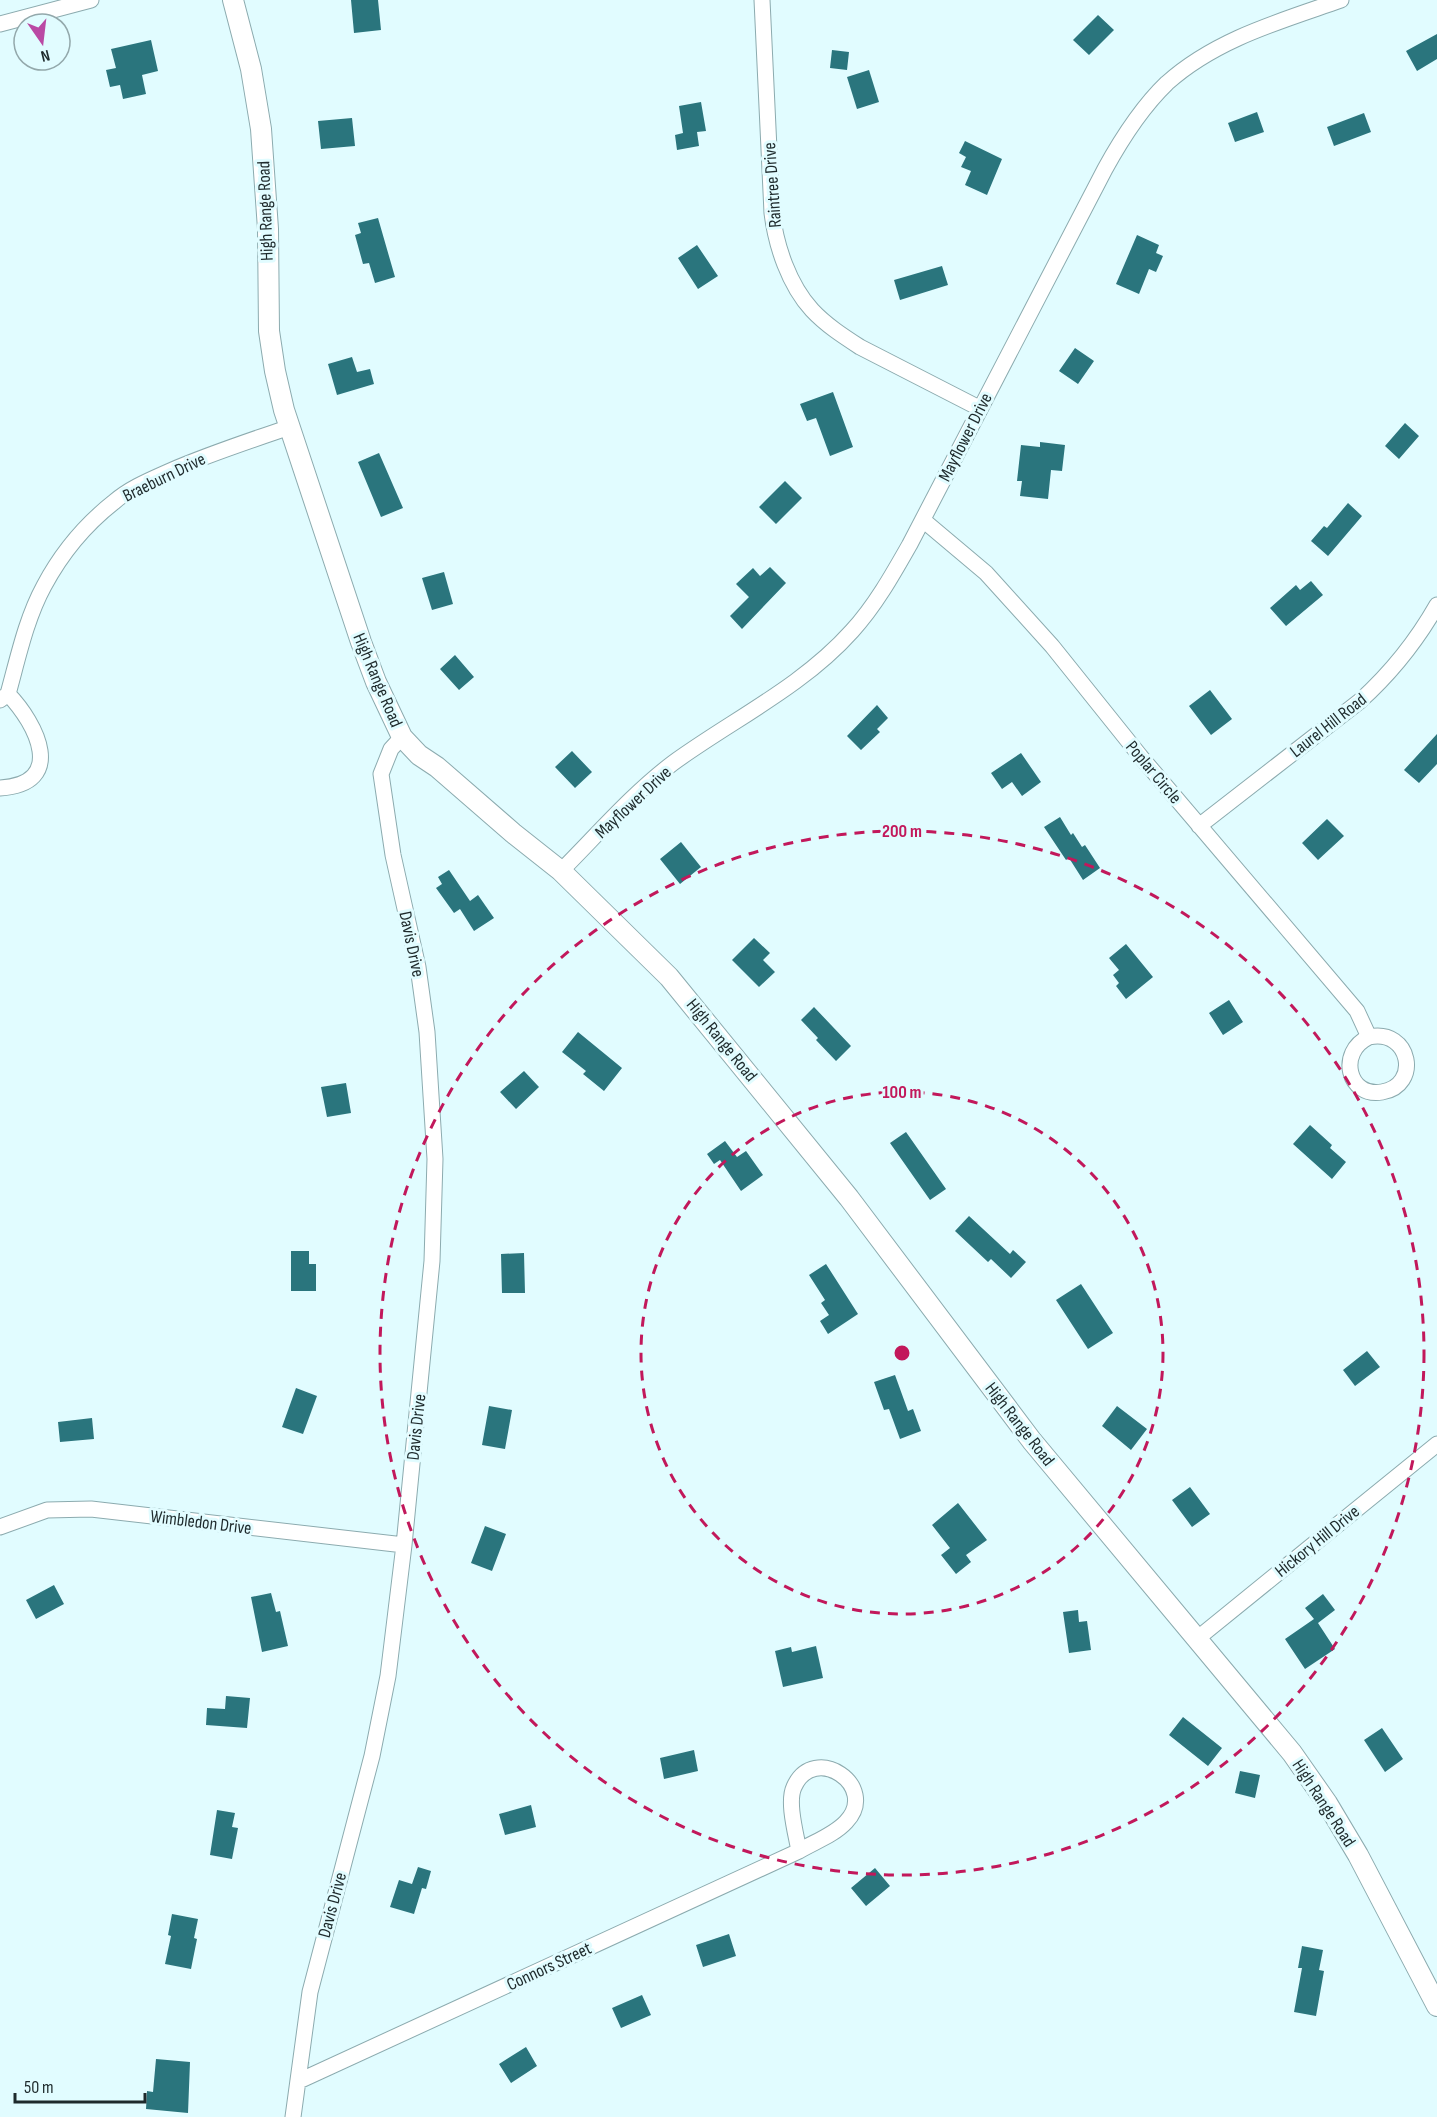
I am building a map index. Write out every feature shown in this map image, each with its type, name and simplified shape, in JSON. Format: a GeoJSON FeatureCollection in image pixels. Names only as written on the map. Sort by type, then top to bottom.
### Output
{"type":"FeatureCollection","features":[{"type":"Feature","properties":{"kind":"street"},"geometry":{"type":"LineString","coordinates":[[0,24],[91,0]]}},
{"type":"Feature","properties":{"kind":"street","name":"High Range Road"},"geometry":{"type":"LineString","coordinates":[[233,0],[251,69],[261,129],[268,229],[269,331],[275,371],[290,427],[361,642],[376,682],[402,737],[419,755],[437,767],[561,871],[669,977],[696,1008],[849,1198],[1032,1441],[1292,1753],[1327,1803],[1358,1855],[1437,2006]]}},
{"type":"Feature","properties":{"kind":"street","name":"Raintree Drive"},"geometry":{"type":"LineString","coordinates":[[762,0],[772,213],[774,233],[788,271],[811,309],[843,336],[979,408]]}},
{"type":"Feature","properties":{"kind":"street","name":"Mayflower Drive"},"geometry":{"type":"LineString","coordinates":[[561,871],[641,791],[672,764],[774,696],[823,659],[853,631],[889,581],[1105,169],[1133,122],[1149,102],[1168,83],[1194,63],[1224,45],[1270,24],[1341,0]]}},
{"type":"Feature","properties":{"kind":"street","name":"Braeburn Drive"},"geometry":{"type":"LineString","coordinates":[[0,788],[14,787],[30,780],[39,767],[41,755],[33,729],[19,706],[4,697],[43,587],[66,551],[114,501],[141,484],[184,464],[290,427]]}},
{"type":"Feature","properties":{"kind":"street","name":"Poplar Circle"},"geometry":{"type":"LineString","coordinates":[[923,520],[986,573],[1052,646],[1199,826],[1357,1011],[1369,1037]]}},
{"type":"Feature","properties":{"kind":"street","name":"Laurel Hill Road"},"geometry":{"type":"LineString","coordinates":[[1199,826],[1360,701],[1382,681],[1418,637],[1437,604]]}},
{"type":"Feature","properties":{"kind":"street","name":"Davis Drive"},"geometry":{"type":"LineString","coordinates":[[293,2117],[310,1992],[372,1756],[388,1676],[404,1545],[432,1261],[435,1159],[428,1032],[418,967],[393,855],[381,774],[391,749],[402,737]]}},
{"type":"Feature","properties":{"kind":"street","name":"Hickory Hill Drive"},"geometry":{"type":"LineString","coordinates":[[1198,1638],[1437,1444]]}},
{"type":"Feature","properties":{"kind":"street","name":"Wimbledon Drive"},"geometry":{"type":"LineString","coordinates":[[0,1527],[47,1510],[91,1509],[404,1545]]}},
{"type":"Feature","properties":{"kind":"street","name":"Connors Street"},"geometry":{"type":"LineString","coordinates":[[299,2081],[799,1851],[833,1831],[845,1823],[851,1815],[855,1806],[855,1796],[852,1786],[838,1772],[829,1768],[809,1771],[800,1777],[794,1786],[791,1797],[799,1851]]}},
{"type":"Feature","properties":{"kind":"building"},"geometry":{"type":"Polygon","coordinates":[[[351,0],[378,0],[381,30],[354,33],[351,0]]]}},
{"type":"Feature","properties":{"kind":"building"},"geometry":{"type":"Polygon","coordinates":[[[1098,15],[1114,30],[1089,55],[1073,40],[1098,15]]]}},
{"type":"Feature","properties":{"kind":"building"},"geometry":{"type":"Polygon","coordinates":[[[1437,34],[1437,59],[1417,71],[1406,51],[1437,34]]]}},
{"type":"Feature","properties":{"kind":"building"},"geometry":{"type":"Polygon","coordinates":[[[151,40],[158,71],[142,75],[146,94],[123,99],[120,85],[110,87],[106,70],[116,68],[111,49],[151,40]]]}},
{"type":"Feature","properties":{"kind":"building"},"geometry":{"type":"Polygon","coordinates":[[[832,50],[849,52],[847,70],[830,68],[832,50]]]}},
{"type":"Feature","properties":{"kind":"building"},"geometry":{"type":"Polygon","coordinates":[[[869,70],[879,102],[857,109],[847,77],[869,70]]]}},
{"type":"Feature","properties":{"kind":"building"},"geometry":{"type":"Polygon","coordinates":[[[701,102],[706,131],[697,132],[699,146],[677,150],[675,135],[683,133],[679,106],[701,102]]]}},
{"type":"Feature","properties":{"kind":"building"},"geometry":{"type":"Polygon","coordinates":[[[1257,112],[1264,132],[1235,142],[1228,123],[1257,112]]]}},
{"type":"Feature","properties":{"kind":"building"},"geometry":{"type":"Polygon","coordinates":[[[1364,113],[1371,132],[1334,146],[1327,127],[1364,113]]]}},
{"type":"Feature","properties":{"kind":"building"},"geometry":{"type":"Polygon","coordinates":[[[352,118],[355,146],[321,149],[318,121],[352,118]]]}},
{"type":"Feature","properties":{"kind":"building"},"geometry":{"type":"Polygon","coordinates":[[[965,141],[1002,159],[987,195],[965,185],[971,171],[961,167],[966,157],[959,153],[965,141]]]}},
{"type":"Feature","properties":{"kind":"building"},"geometry":{"type":"Polygon","coordinates":[[[378,218],[395,277],[375,283],[369,263],[363,264],[355,235],[361,233],[358,223],[378,218]]]}},
{"type":"Feature","properties":{"kind":"building"},"geometry":{"type":"Polygon","coordinates":[[[1137,235],[1159,245],[1156,253],[1163,256],[1156,272],[1149,269],[1139,294],[1116,284],[1137,235]]]}},
{"type":"Feature","properties":{"kind":"building"},"geometry":{"type":"Polygon","coordinates":[[[697,245],[718,276],[698,289],[678,258],[697,245]]]}},
{"type":"Feature","properties":{"kind":"building"},"geometry":{"type":"Polygon","coordinates":[[[942,266],[948,285],[900,300],[894,280],[942,266]]]}},
{"type":"Feature","properties":{"kind":"building"},"geometry":{"type":"Polygon","coordinates":[[[1075,348],[1094,361],[1078,384],[1059,371],[1075,348]]]}},
{"type":"Feature","properties":{"kind":"building"},"geometry":{"type":"Polygon","coordinates":[[[352,357],[357,372],[370,369],[374,384],[337,395],[328,364],[352,357]]]}},
{"type":"Feature","properties":{"kind":"building"},"geometry":{"type":"Polygon","coordinates":[[[833,392],[853,447],[830,456],[816,418],[807,421],[800,404],[833,392]]]}},
{"type":"Feature","properties":{"kind":"building"},"geometry":{"type":"Polygon","coordinates":[[[1405,423],[1419,436],[1399,459],[1385,446],[1405,423]]]}},
{"type":"Feature","properties":{"kind":"building"},"geometry":{"type":"Polygon","coordinates":[[[1040,442],[1065,445],[1062,471],[1051,470],[1048,499],[1020,496],[1022,481],[1017,481],[1021,445],[1040,447],[1040,442]]]}},
{"type":"Feature","properties":{"kind":"building"},"geometry":{"type":"Polygon","coordinates":[[[379,453],[403,508],[381,517],[358,462],[379,453]]]}},
{"type":"Feature","properties":{"kind":"building"},"geometry":{"type":"Polygon","coordinates":[[[785,481],[802,498],[776,524],[759,507],[785,481]]]}},
{"type":"Feature","properties":{"kind":"building"},"geometry":{"type":"Polygon","coordinates":[[[1348,503],[1362,516],[1328,556],[1311,541],[1324,526],[1327,528],[1348,503]]]}},
{"type":"Feature","properties":{"kind":"building"},"geometry":{"type":"Polygon","coordinates":[[[770,567],[786,583],[742,629],[730,616],[749,597],[736,584],[753,568],[760,576],[770,567]]]}},
{"type":"Feature","properties":{"kind":"building"},"geometry":{"type":"Polygon","coordinates":[[[444,572],[453,604],[432,610],[422,578],[444,572]]]}},
{"type":"Feature","properties":{"kind":"building"},"geometry":{"type":"Polygon","coordinates":[[[1311,581],[1323,595],[1286,626],[1270,608],[1296,585],[1300,590],[1311,581]]]}},
{"type":"Feature","properties":{"kind":"building"},"geometry":{"type":"Polygon","coordinates":[[[455,655],[474,677],[459,690],[440,669],[455,655]]]}},
{"type":"Feature","properties":{"kind":"building"},"geometry":{"type":"Polygon","coordinates":[[[1210,690],[1232,719],[1211,735],[1189,706],[1210,690]]]}},
{"type":"Feature","properties":{"kind":"building"},"geometry":{"type":"Polygon","coordinates":[[[877,705],[888,718],[877,729],[880,732],[861,750],[847,736],[877,705]]]}},
{"type":"Feature","properties":{"kind":"building"},"geometry":{"type":"Polygon","coordinates":[[[1437,734],[1437,764],[1419,783],[1404,770],[1437,734]]]}},
{"type":"Feature","properties":{"kind":"building"},"geometry":{"type":"Polygon","coordinates":[[[572,751],[592,772],[575,788],[555,767],[572,751]]]}},
{"type":"Feature","properties":{"kind":"building"},"geometry":{"type":"Polygon","coordinates":[[[1021,753],[1041,782],[1022,796],[1012,782],[1002,789],[991,773],[1021,753]]]}},
{"type":"Feature","properties":{"kind":"building"},"geometry":{"type":"Polygon","coordinates":[[[1060,817],[1071,835],[1073,833],[1082,847],[1085,845],[1100,868],[1083,880],[1069,858],[1066,860],[1044,827],[1060,817]]]}},
{"type":"Feature","properties":{"kind":"building"},"geometry":{"type":"Polygon","coordinates":[[[1327,819],[1344,836],[1318,860],[1302,843],[1327,819]]]}},
{"type":"Feature","properties":{"kind":"building"},"geometry":{"type":"Polygon","coordinates":[[[681,842],[701,867],[680,884],[660,859],[681,842]]]}},
{"type":"Feature","properties":{"kind":"building"},"geometry":{"type":"Polygon","coordinates":[[[449,870],[470,901],[478,895],[494,918],[474,931],[460,909],[454,913],[436,888],[442,884],[438,877],[449,870]]]}},
{"type":"Feature","properties":{"kind":"building"},"geometry":{"type":"Polygon","coordinates":[[[754,938],[770,953],[763,960],[775,972],[759,987],[732,960],[754,938]]]}},
{"type":"Feature","properties":{"kind":"building"},"geometry":{"type":"Polygon","coordinates":[[[1126,944],[1153,977],[1126,999],[1116,986],[1119,983],[1113,975],[1119,970],[1109,958],[1126,944]]]}},
{"type":"Feature","properties":{"kind":"building"},"geometry":{"type":"Polygon","coordinates":[[[1229,1000],[1243,1022],[1223,1035],[1209,1013],[1229,1000]]]}},
{"type":"Feature","properties":{"kind":"building"},"geometry":{"type":"Polygon","coordinates":[[[814,1007],[851,1046],[836,1061],[801,1020],[814,1007]]]}},
{"type":"Feature","properties":{"kind":"building"},"geometry":{"type":"Polygon","coordinates":[[[578,1032],[622,1068],[604,1091],[583,1074],[586,1071],[562,1052],[578,1032]]]}},
{"type":"Feature","properties":{"kind":"building"},"geometry":{"type":"Polygon","coordinates":[[[524,1071],[539,1087],[516,1109],[500,1092],[524,1071]]]}},
{"type":"Feature","properties":{"kind":"building"},"geometry":{"type":"Polygon","coordinates":[[[346,1083],[351,1113],[327,1117],[321,1087],[346,1083]]]}},
{"type":"Feature","properties":{"kind":"building"},"geometry":{"type":"Polygon","coordinates":[[[1310,1125],[1332,1145],[1330,1148],[1346,1162],[1332,1179],[1293,1144],[1310,1125]]]}},
{"type":"Feature","properties":{"kind":"building"},"geometry":{"type":"Polygon","coordinates":[[[906,1132],[946,1189],[930,1200],[890,1143],[906,1132]]]}},
{"type":"Feature","properties":{"kind":"building"},"geometry":{"type":"Polygon","coordinates":[[[725,1141],[737,1157],[746,1151],[763,1175],[741,1191],[720,1160],[714,1164],[707,1154],[725,1141]]]}},
{"type":"Feature","properties":{"kind":"building"},"geometry":{"type":"Polygon","coordinates":[[[969,1216],[1010,1254],[1013,1250],[1026,1262],[1011,1278],[991,1259],[988,1262],[955,1231],[969,1216]]]}},
{"type":"Feature","properties":{"kind":"building"},"geometry":{"type":"Polygon","coordinates":[[[291,1251],[309,1251],[309,1264],[316,1264],[316,1291],[291,1291],[291,1251]]]}},
{"type":"Feature","properties":{"kind":"building"},"geometry":{"type":"Polygon","coordinates":[[[524,1253],[525,1293],[502,1293],[501,1254],[524,1253]]]}},
{"type":"Feature","properties":{"kind":"building"},"geometry":{"type":"Polygon","coordinates":[[[826,1264],[858,1314],[828,1334],[820,1321],[829,1315],[821,1303],[825,1300],[809,1275],[826,1264]]]}},
{"type":"Feature","properties":{"kind":"building"},"geometry":{"type":"Polygon","coordinates":[[[1081,1284],[1113,1333],[1088,1349],[1056,1300],[1081,1284]]]}},
{"type":"Feature","properties":{"kind":"building"},"geometry":{"type":"Polygon","coordinates":[[[1367,1351],[1380,1367],[1355,1386],[1343,1370],[1367,1351]]]}},
{"type":"Feature","properties":{"kind":"building"},"geometry":{"type":"Polygon","coordinates":[[[895,1375],[908,1411],[913,1409],[921,1431],[900,1439],[889,1409],[884,1410],[874,1382],[895,1375]]]}},
{"type":"Feature","properties":{"kind":"building"},"geometry":{"type":"Polygon","coordinates":[[[296,1388],[317,1396],[303,1434],[282,1427],[296,1388]]]}},
{"type":"Feature","properties":{"kind":"building"},"geometry":{"type":"Polygon","coordinates":[[[489,1406],[512,1410],[505,1449],[482,1445],[489,1406]]]}},
{"type":"Feature","properties":{"kind":"building"},"geometry":{"type":"Polygon","coordinates":[[[1117,1406],[1147,1429],[1131,1450],[1102,1426],[1117,1406]]]}},
{"type":"Feature","properties":{"kind":"building"},"geometry":{"type":"Polygon","coordinates":[[[92,1418],[94,1439],[60,1442],[58,1422],[92,1418]]]}},
{"type":"Feature","properties":{"kind":"building"},"geometry":{"type":"Polygon","coordinates":[[[1190,1487],[1210,1514],[1192,1527],[1172,1500],[1190,1487]]]}},
{"type":"Feature","properties":{"kind":"building"},"geometry":{"type":"Polygon","coordinates":[[[958,1503],[987,1540],[966,1555],[971,1562],[956,1574],[941,1555],[950,1548],[932,1525],[958,1503]]]}},
{"type":"Feature","properties":{"kind":"building"},"geometry":{"type":"Polygon","coordinates":[[[485,1526],[506,1534],[492,1571],[471,1563],[485,1526]]]}},
{"type":"Feature","properties":{"kind":"building"},"geometry":{"type":"Polygon","coordinates":[[[54,1585],[64,1604],[36,1619],[26,1600],[54,1585]]]}},
{"type":"Feature","properties":{"kind":"building"},"geometry":{"type":"Polygon","coordinates":[[[271,1593],[276,1612],[280,1611],[288,1646],[262,1652],[251,1597],[271,1593]]]}},
{"type":"Feature","properties":{"kind":"building"},"geometry":{"type":"Polygon","coordinates":[[[1323,1594],[1335,1610],[1318,1623],[1335,1649],[1305,1669],[1285,1639],[1314,1619],[1305,1608],[1323,1594]]]}},
{"type":"Feature","properties":{"kind":"building"},"geometry":{"type":"Polygon","coordinates":[[[1078,1610],[1079,1622],[1087,1621],[1091,1650],[1069,1653],[1063,1612],[1078,1610]]]}},
{"type":"Feature","properties":{"kind":"building"},"geometry":{"type":"Polygon","coordinates":[[[816,1646],[823,1678],[783,1687],[775,1651],[791,1647],[792,1652],[816,1646]]]}},
{"type":"Feature","properties":{"kind":"building"},"geometry":{"type":"Polygon","coordinates":[[[226,1696],[250,1698],[247,1728],[206,1725],[207,1708],[225,1709],[226,1696]]]}},
{"type":"Feature","properties":{"kind":"building"},"geometry":{"type":"Polygon","coordinates":[[[1183,1717],[1222,1748],[1208,1766],[1169,1735],[1183,1717]]]}},
{"type":"Feature","properties":{"kind":"building"},"geometry":{"type":"Polygon","coordinates":[[[1382,1728],[1403,1759],[1385,1772],[1364,1740],[1382,1728]]]}},
{"type":"Feature","properties":{"kind":"building"},"geometry":{"type":"Polygon","coordinates":[[[694,1750],[698,1771],[664,1779],[660,1758],[694,1750]]]}},
{"type":"Feature","properties":{"kind":"building"},"geometry":{"type":"Polygon","coordinates":[[[1240,1771],[1260,1775],[1255,1798],[1235,1793],[1240,1771]]]}},
{"type":"Feature","properties":{"kind":"building"},"geometry":{"type":"Polygon","coordinates":[[[531,1805],[536,1827],[505,1835],[499,1814],[531,1805]]]}},
{"type":"Feature","properties":{"kind":"building"},"geometry":{"type":"Polygon","coordinates":[[[217,1810],[235,1813],[232,1827],[238,1828],[232,1859],[210,1855],[217,1810]]]}},
{"type":"Feature","properties":{"kind":"building"},"geometry":{"type":"Polygon","coordinates":[[[418,1867],[431,1871],[426,1889],[422,1888],[414,1914],[390,1907],[399,1880],[412,1884],[418,1867]]]}},
{"type":"Feature","properties":{"kind":"building"},"geometry":{"type":"Polygon","coordinates":[[[875,1868],[890,1886],[866,1906],[851,1888],[875,1868]]]}},
{"type":"Feature","properties":{"kind":"building"},"geometry":{"type":"Polygon","coordinates":[[[172,1914],[198,1919],[191,1969],[165,1964],[171,1936],[168,1935],[172,1914]]]}},
{"type":"Feature","properties":{"kind":"building"},"geometry":{"type":"Polygon","coordinates":[[[729,1934],[736,1956],[703,1967],[696,1945],[729,1934]]]}},
{"type":"Feature","properties":{"kind":"building"},"geometry":{"type":"Polygon","coordinates":[[[1302,1946],[1323,1950],[1319,1970],[1324,1971],[1316,2016],[1294,2012],[1302,1968],[1298,1968],[1302,1946]]]}},
{"type":"Feature","properties":{"kind":"building"},"geometry":{"type":"Polygon","coordinates":[[[642,1995],[651,2015],[621,2028],[612,2008],[642,1995]]]}},
{"type":"Feature","properties":{"kind":"building"},"geometry":{"type":"Polygon","coordinates":[[[526,2047],[537,2066],[511,2083],[499,2064],[526,2047]]]}},
{"type":"Feature","properties":{"kind":"building"},"geometry":{"type":"Polygon","coordinates":[[[156,2059],[190,2062],[188,2113],[146,2109],[147,2091],[153,2092],[156,2059]]]}}]}
